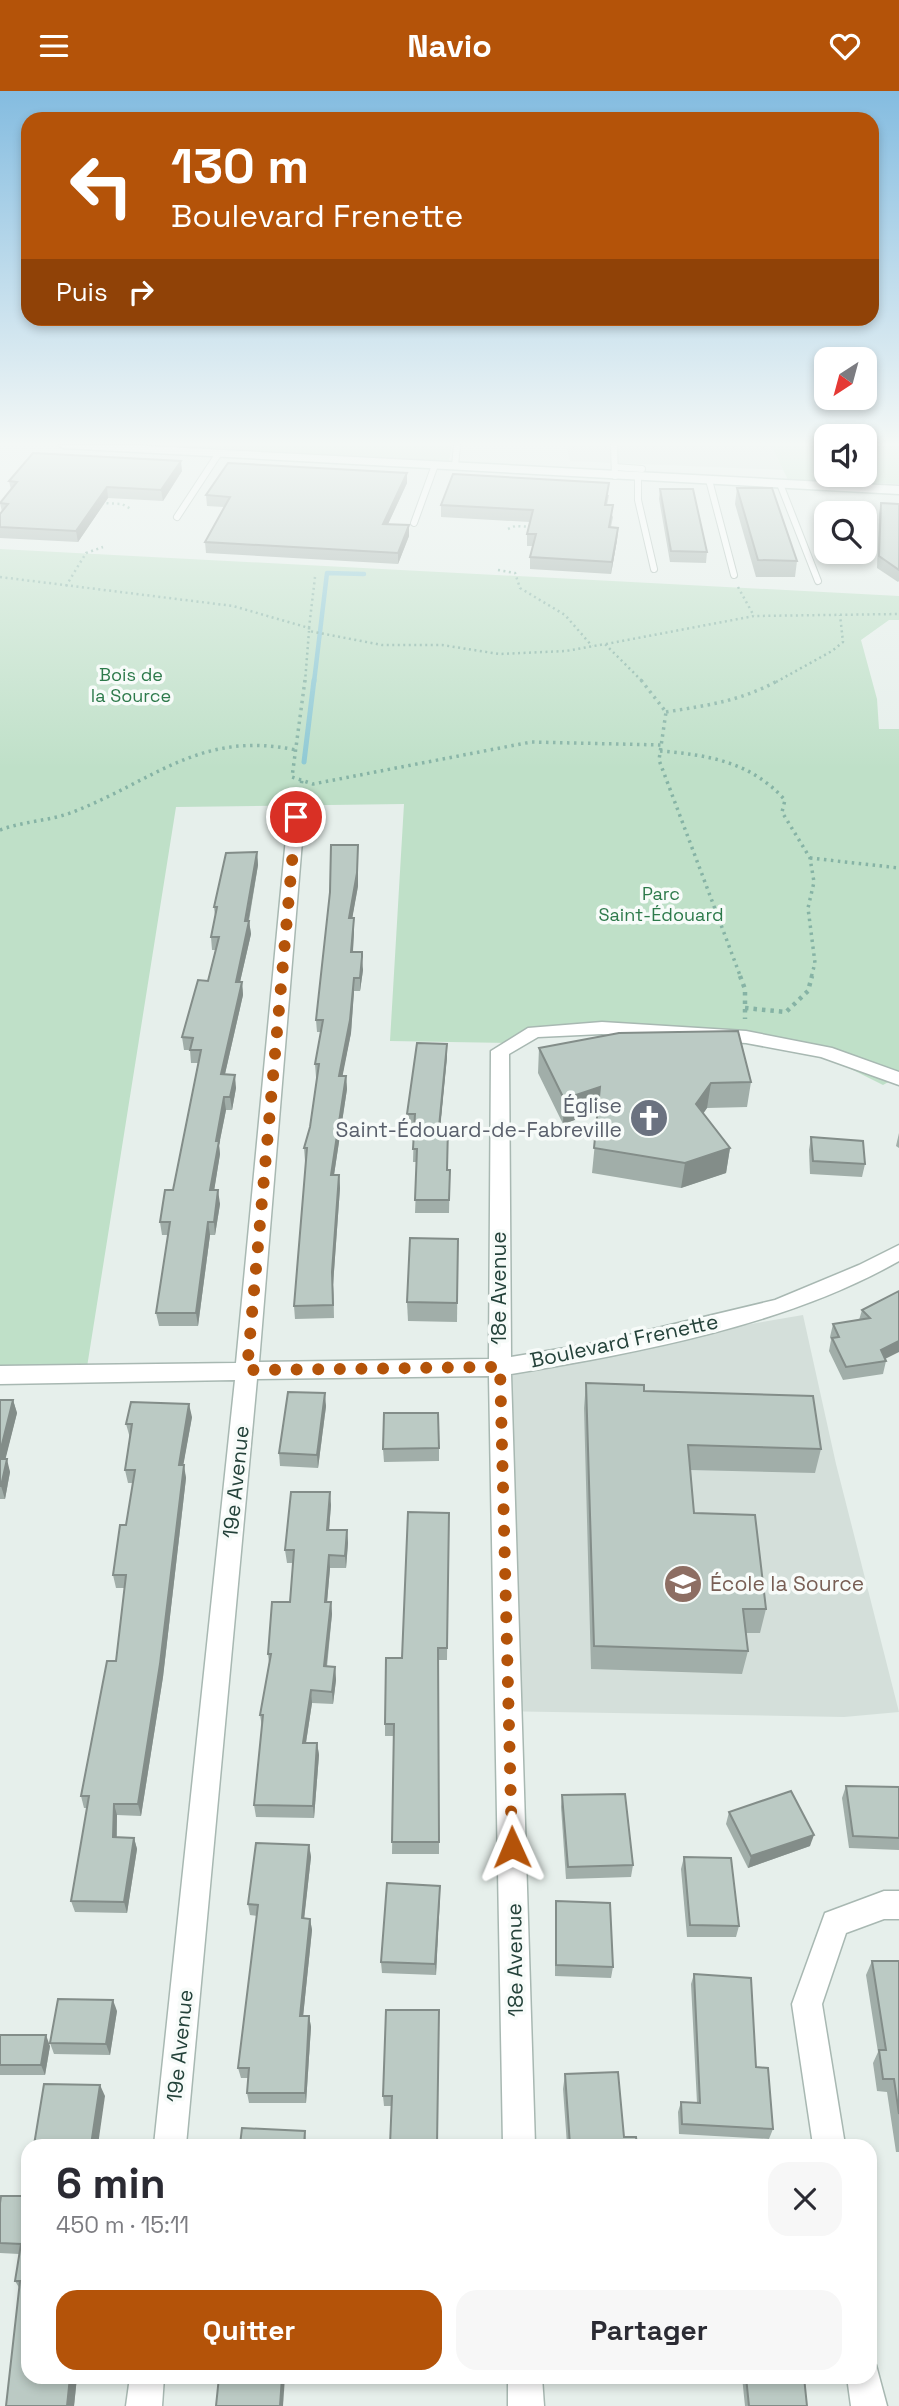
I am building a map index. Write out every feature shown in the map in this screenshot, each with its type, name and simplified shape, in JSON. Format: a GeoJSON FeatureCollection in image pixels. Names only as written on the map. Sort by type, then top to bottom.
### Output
{"type":"FeatureCollection","features":[{"type":"Feature","properties":{"kind":"street","name":"19e Avenue"},"geometry":{"type":"LineString","coordinates":[[171,2139],[247,1370],[296,817]]}},
{"type":"Feature","properties":{"kind":"street","name":"18e Avenue"},"geometry":{"type":"LineString","coordinates":[[519,2139],[500,1367],[500,1051],[534,1032],[602,1028],[746,1037],[825,1052],[899,1079]]}},
{"type":"Feature","properties":{"kind":"street","name":"Boulevard Frenette"},"geometry":{"type":"LineString","coordinates":[[0,1375],[500,1367],[595,1351],[780,1307],[867,1270],[899,1252]]}},
{"type":"Feature","properties":{"kind":"street"},"geometry":{"type":"LineString","coordinates":[[828,2139],[807,2004],[835,1923],[884,1905],[899,1905]]}},
{"type":"Feature","properties":{"kind":"street"},"geometry":{"type":"LineString","coordinates":[[144,2406],[146,2384]]}},
{"type":"Feature","properties":{"kind":"street"},"geometry":{"type":"LineString","coordinates":[[525,2384],[526,2406]]}},
{"type":"Feature","properties":{"kind":"street"},"geometry":{"type":"LineString","coordinates":[[865,2384],[869,2406]]}},
{"type":"Feature","properties":{"kind":"lane"},"geometry":{"type":"LineString","coordinates":[[650,553],[654,569]]}},
{"type":"Feature","properties":{"kind":"lane"},"geometry":{"type":"LineString","coordinates":[[728,553],[734,575]]}},
{"type":"Feature","properties":{"kind":"lane"},"geometry":{"type":"LineString","coordinates":[[807,553],[818,581]]}},
{"type":"Feature","properties":{"kind":"path"},"geometry":{"type":"LineString","coordinates":[[66,586],[86,553]]}},
{"type":"Feature","properties":{"kind":"path"},"geometry":{"type":"LineString","coordinates":[[498,570],[515,572],[520,588],[565,615],[592,646]]}},
{"type":"Feature","properties":{"kind":"path"},"geometry":{"type":"LineString","coordinates":[[734,575],[742,598],[754,616]]}},
{"type":"Feature","properties":{"kind":"path"},"geometry":{"type":"LineString","coordinates":[[0,577],[233,606],[310,630],[382,645],[442,645],[499,654],[566,651],[754,616],[899,614]]}},
{"type":"Feature","properties":{"kind":"path"},"geometry":{"type":"LineString","coordinates":[[315,577],[292,776],[313,784],[531,742],[660,748],[693,753],[726,762],[766,780],[785,800],[782,812],[810,858],[814,882],[808,908],[815,963],[808,991],[786,1012],[745,1008]]}},
{"type":"Feature","properties":{"kind":"path"},"geometry":{"type":"LineString","coordinates":[[666,712],[728,702],[751,695],[832,651],[843,642],[840,615]]}},
{"type":"Feature","properties":{"kind":"path"},"geometry":{"type":"LineString","coordinates":[[605,644],[637,674],[666,712],[659,760],[745,989],[746,1037]]}},
{"type":"Feature","properties":{"kind":"path"},"geometry":{"type":"LineString","coordinates":[[0,830],[72,812],[180,760],[219,749],[255,742],[275,742],[296,750]]}},
{"type":"Feature","properties":{"kind":"path"},"geometry":{"type":"LineString","coordinates":[[296,817],[302,780]]}},
{"type":"Feature","properties":{"kind":"path"},"geometry":{"type":"LineString","coordinates":[[810,858],[899,868]]}},
{"type":"Feature","properties":{"kind":"shaded area","name":"École la Source"},"geometry":{"type":"Polygon","coordinates":[[[803,1315],[836,1464],[899,1712],[844,1717],[499,1711],[500,1367],[803,1315]]]}},
{"type":"Feature","properties":{"kind":"green space","name":"Bois de la Source"},"geometry":{"type":"Polygon","coordinates":[[[0,553],[77,553],[899,596],[899,620],[889,620],[861,640],[877,699],[879,729],[899,729],[899,1076],[883,1085],[829,1058],[688,1034],[553,1025],[512,1043],[390,1041],[404,804],[176,807],[87,1367],[0,1368],[0,553]]]}},
{"type":"Feature","properties":{"kind":"building"},"geometry":{"type":"Polygon","coordinates":[[[531,553],[614,553],[612,562],[530,557],[531,553]]]}},
{"type":"Feature","properties":{"kind":"building"},"geometry":{"type":"Polygon","coordinates":[[[756,553],[794,553],[797,561],[758,560],[756,553]]]}},
{"type":"Feature","properties":{"kind":"building"},"geometry":{"type":"Polygon","coordinates":[[[879,553],[899,553],[899,570],[879,556],[879,553]]]}},
{"type":"Feature","properties":{"kind":"building"},"geometry":{"type":"Polygon","coordinates":[[[331,845],[358,845],[357,873],[349,918],[354,918],[351,952],[362,952],[362,957],[360,978],[354,978],[350,1020],[339,1076],[346,1076],[331,1175],[339,1175],[332,1272],[333,1305],[294,1306],[307,1148],[304,1148],[310,1127],[319,1064],[315,1064],[323,1020],[316,1020],[330,892],[331,845]]]}},
{"type":"Feature","properties":{"kind":"building"},"geometry":{"type":"Polygon","coordinates":[[[257,852],[245,921],[249,921],[236,982],[242,982],[221,1074],[235,1075],[230,1097],[224,1097],[216,1141],[219,1141],[210,1190],[218,1190],[214,1222],[208,1222],[196,1313],[156,1313],[170,1222],[160,1222],[165,1190],[173,1190],[201,1050],[190,1050],[193,1038],[182,1037],[198,980],[208,981],[219,937],[211,937],[217,907],[214,907],[226,853],[257,852]]]}},
{"type":"Feature","properties":{"kind":"building","name":"Église Saint-Édouard-de-Fabreville"},"geometry":{"type":"Polygon","coordinates":[[[738,1031],[751,1082],[711,1083],[696,1104],[730,1148],[685,1163],[594,1148],[600,1087],[564,1099],[539,1048],[619,1033],[738,1031]]]}},
{"type":"Feature","properties":{"kind":"building"},"geometry":{"type":"Polygon","coordinates":[[[417,1043],[447,1044],[439,1127],[448,1127],[449,1200],[415,1200],[415,1114],[407,1114],[417,1043]]]}},
{"type":"Feature","properties":{"kind":"building"},"geometry":{"type":"Polygon","coordinates":[[[811,1137],[863,1141],[865,1164],[813,1161],[811,1137]]]}},
{"type":"Feature","properties":{"kind":"building"},"geometry":{"type":"Polygon","coordinates":[[[410,1238],[458,1239],[457,1303],[407,1302],[410,1238]]]}},
{"type":"Feature","properties":{"kind":"building"},"geometry":{"type":"Polygon","coordinates":[[[899,1291],[899,1341],[881,1350],[886,1361],[846,1367],[832,1338],[839,1337],[833,1324],[870,1318],[862,1310],[899,1291]]]}},
{"type":"Feature","properties":{"kind":"building"},"geometry":{"type":"Polygon","coordinates":[[[586,1383],[644,1385],[644,1391],[813,1396],[821,1449],[688,1445],[694,1513],[755,1515],[766,1609],[743,1609],[748,1651],[594,1646],[586,1383]]]}},
{"type":"Feature","properties":{"kind":"building"},"geometry":{"type":"Polygon","coordinates":[[[288,1392],[325,1393],[317,1455],[279,1453],[288,1392]]]}},
{"type":"Feature","properties":{"kind":"building"},"geometry":{"type":"Polygon","coordinates":[[[0,1400],[13,1400],[0,1452],[0,1400]]]}},
{"type":"Feature","properties":{"kind":"building"},"geometry":{"type":"Polygon","coordinates":[[[131,1402],[189,1404],[179,1465],[184,1465],[160,1664],[138,1804],[114,1804],[113,1837],[134,1838],[124,1902],[71,1901],[89,1796],[81,1796],[107,1661],[116,1661],[126,1575],[113,1575],[120,1525],[126,1525],[135,1470],[125,1470],[132,1424],[126,1424],[131,1402]]]}},
{"type":"Feature","properties":{"kind":"building"},"geometry":{"type":"Polygon","coordinates":[[[384,1413],[438,1413],[439,1448],[383,1449],[384,1413]]]}},
{"type":"Feature","properties":{"kind":"building"},"geometry":{"type":"Polygon","coordinates":[[[0,1459],[7,1459],[1,1486],[0,1486],[0,1459]]]}},
{"type":"Feature","properties":{"kind":"building"},"geometry":{"type":"Polygon","coordinates":[[[291,1492],[330,1492],[327,1530],[347,1530],[345,1556],[329,1555],[325,1602],[331,1602],[324,1666],[335,1667],[332,1692],[311,1690],[303,1743],[317,1743],[313,1806],[254,1805],[263,1715],[260,1715],[271,1654],[268,1654],[272,1602],[290,1602],[294,1550],[285,1550],[291,1492]]]}},
{"type":"Feature","properties":{"kind":"building"},"geometry":{"type":"Polygon","coordinates":[[[408,1512],[449,1513],[447,1648],[438,1648],[439,1842],[392,1842],[394,1724],[385,1724],[386,1658],[402,1658],[408,1512]]]}},
{"type":"Feature","properties":{"kind":"building"},"geometry":{"type":"Polygon","coordinates":[[[846,1786],[899,1787],[899,1838],[853,1836],[846,1786]]]}},
{"type":"Feature","properties":{"kind":"building"},"geometry":{"type":"Polygon","coordinates":[[[791,1791],[814,1835],[751,1856],[729,1812],[791,1791]]]}},
{"type":"Feature","properties":{"kind":"building"},"geometry":{"type":"Polygon","coordinates":[[[625,1794],[633,1865],[568,1867],[562,1795],[625,1794]]]}},
{"type":"Feature","properties":{"kind":"building"},"geometry":{"type":"Polygon","coordinates":[[[256,1843],[309,1845],[302,1918],[310,1919],[300,2016],[309,2016],[305,2093],[247,2093],[249,2068],[238,2068],[258,1905],[248,1904],[256,1843]]]}},
{"type":"Feature","properties":{"kind":"building"},"geometry":{"type":"Polygon","coordinates":[[[684,1857],[731,1858],[739,1926],[690,1925],[684,1857]]]}},
{"type":"Feature","properties":{"kind":"building"},"geometry":{"type":"Polygon","coordinates":[[[387,1883],[440,1886],[435,1964],[381,1962],[387,1883]]]}},
{"type":"Feature","properties":{"kind":"building"},"geometry":{"type":"Polygon","coordinates":[[[556,1901],[610,1903],[613,1967],[556,1965],[556,1901]]]}},
{"type":"Feature","properties":{"kind":"building"},"geometry":{"type":"Polygon","coordinates":[[[872,1961],[899,1961],[899,2114],[894,2079],[883,2079],[879,2050],[886,2050],[872,1961]]]}},
{"type":"Feature","properties":{"kind":"building"},"geometry":{"type":"Polygon","coordinates":[[[694,1974],[751,1978],[756,2067],[768,2068],[773,2129],[682,2124],[681,2102],[700,2103],[694,1974]]]}},
{"type":"Feature","properties":{"kind":"building"},"geometry":{"type":"Polygon","coordinates":[[[58,1999],[113,2000],[106,2044],[50,2043],[58,1999]]]}},
{"type":"Feature","properties":{"kind":"building"},"geometry":{"type":"Polygon","coordinates":[[[386,2010],[439,2010],[437,2139],[390,2139],[392,2096],[383,2096],[386,2010]]]}},
{"type":"Feature","properties":{"kind":"building"},"geometry":{"type":"Polygon","coordinates":[[[0,2035],[46,2035],[41,2065],[0,2065],[0,2035]]]}},
{"type":"Feature","properties":{"kind":"building"},"geometry":{"type":"Polygon","coordinates":[[[618,2072],[624,2137],[636,2139],[570,2139],[565,2074],[618,2072]]]}},
{"type":"Feature","properties":{"kind":"building"},"geometry":{"type":"Polygon","coordinates":[[[44,2084],[100,2085],[92,2139],[35,2139],[44,2084]]]}},
{"type":"Feature","properties":{"kind":"building"},"geometry":{"type":"Polygon","coordinates":[[[242,2128],[305,2131],[304,2139],[241,2139],[242,2128]]]}},
{"type":"Feature","properties":{"kind":"building"},"geometry":{"type":"Polygon","coordinates":[[[1,2196],[21,2196],[21,2244],[0,2243],[1,2196]]]}},
{"type":"Feature","properties":{"kind":"building"},"geometry":{"type":"Polygon","coordinates":[[[21,2244],[21,2384],[69,2384],[67,2406],[6,2406],[20,2281],[15,2281],[21,2244]]]}},
{"type":"Feature","properties":{"kind":"building"},"geometry":{"type":"Polygon","coordinates":[[[218,2384],[282,2384],[280,2406],[216,2406],[218,2384]]]}},
{"type":"Feature","properties":{"kind":"building"},"geometry":{"type":"Polygon","coordinates":[[[747,2384],[805,2384],[807,2406],[749,2406],[747,2384]]]}},
{"type":"Feature","properties":{"kind":"waterway"},"geometry":{"type":"LineString","coordinates":[[314,682],[327,573],[364,574]]}},
{"type":"Feature","properties":{"kind":"waterway"},"geometry":{"type":"LineString","coordinates":[[304,762],[314,680]]}},
{"type":"Feature","properties":{"kind":"place","name":"Église Saint-Édouard-de-Fabreville"},"geometry":{"type":"Point","coordinates":[649,1118]}},
{"type":"Feature","properties":{"kind":"place","name":"École la Source"},"geometry":{"type":"Point","coordinates":[683,1584]}},
{"type":"Feature","properties":{"kind":"route"},"geometry":{"type":"LineString","coordinates":[[296,817],[247,1370],[500,1367],[512,1847]]}},
{"type":"Feature","properties":{"kind":"park label","name":"Parc Saint-Édouard"},"geometry":{"type":"Point","coordinates":[661,904]}}]}
